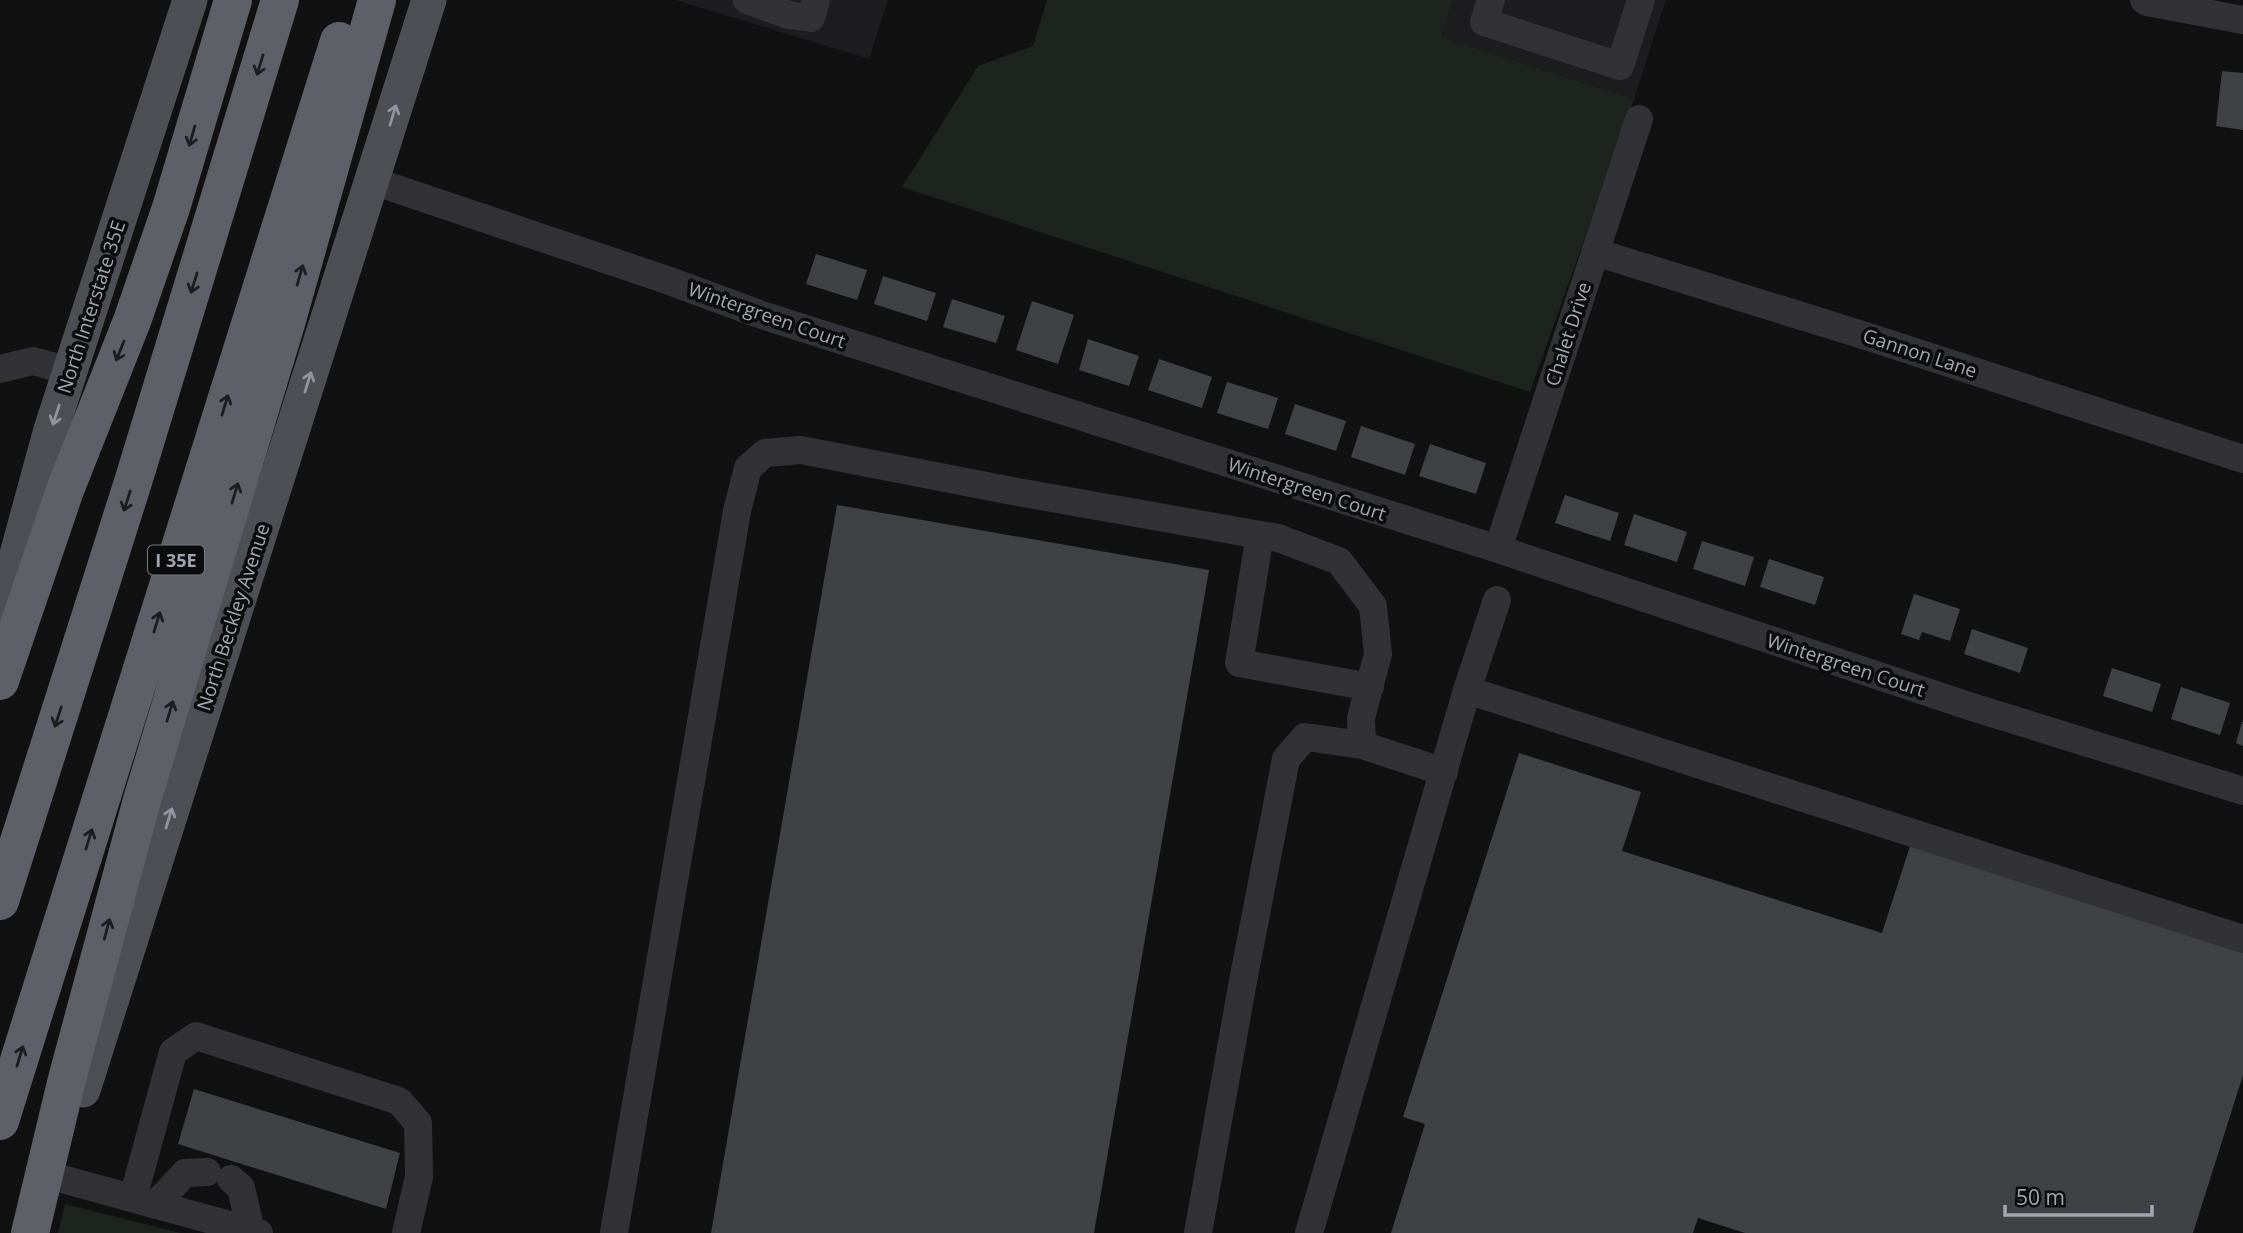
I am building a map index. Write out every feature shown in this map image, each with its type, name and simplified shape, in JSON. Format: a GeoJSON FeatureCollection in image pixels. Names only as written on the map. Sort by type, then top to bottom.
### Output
{"type":"FeatureCollection","features":[{"type":"Feature","properties":{"kind":"highway"},"geometry":{"type":"LineString","coordinates":[[0,681],[65,491],[132,321],[171,208],[233,0]]}},
{"type":"Feature","properties":{"kind":"highway"},"geometry":{"type":"LineString","coordinates":[[0,901],[133,482],[280,0]]}},
{"type":"Feature","properties":{"kind":"highway","name":"I 35E"},"geometry":{"type":"LineString","coordinates":[[0,1121],[352,0]]}},
{"type":"Feature","properties":{"kind":"highway"},"geometry":{"type":"LineString","coordinates":[[30,1233],[70,1066],[142,800],[287,320],[377,0]]}},
{"type":"Feature","properties":{"kind":"main road","name":"North Interstate 35E"},"geometry":{"type":"LineString","coordinates":[[0,617],[50,433],[190,0]]}},
{"type":"Feature","properties":{"kind":"main road","name":"North Beckley Avenue"},"geometry":{"type":"LineString","coordinates":[[37,1233],[429,0]]}},
{"type":"Feature","properties":{"kind":"street"},"geometry":{"type":"LineString","coordinates":[[747,0],[789,15],[811,18],[816,0]]}},
{"type":"Feature","properties":{"kind":"street"},"geometry":{"type":"LineString","coordinates":[[1491,0],[1484,22],[1620,66],[1641,0]]}},
{"type":"Feature","properties":{"kind":"street"},"geometry":{"type":"LineString","coordinates":[[2144,0],[2243,20]]}},
{"type":"Feature","properties":{"kind":"street","name":"Chalet Drive"},"geometry":{"type":"LineString","coordinates":[[1498,549],[1639,119]]}},
{"type":"Feature","properties":{"kind":"street","name":"Wintergreen Court"},"geometry":{"type":"LineString","coordinates":[[373,181],[667,280],[759,314],[1498,549],[1959,702],[2243,791]]}},
{"type":"Feature","properties":{"kind":"street","name":"Gannon Lane"},"geometry":{"type":"LineString","coordinates":[[1595,251],[2243,459]]}},
{"type":"Feature","properties":{"kind":"street"},"geometry":{"type":"LineString","coordinates":[[0,369],[33,361],[71,371]]}},
{"type":"Feature","properties":{"kind":"street"},"geometry":{"type":"LineString","coordinates":[[614,1233],[733,538],[748,468],[765,453],[801,450],[1278,538],[1339,561],[1373,606],[1378,654],[1361,718],[1362,745]]}},
{"type":"Feature","properties":{"kind":"street"},"geometry":{"type":"LineString","coordinates":[[1260,535],[1239,663],[1370,687]]}},
{"type":"Feature","properties":{"kind":"street"},"geometry":{"type":"LineString","coordinates":[[1309,1233],[1467,691],[1497,600]]}},
{"type":"Feature","properties":{"kind":"street"},"geometry":{"type":"LineString","coordinates":[[1467,691],[2243,939]]}},
{"type":"Feature","properties":{"kind":"street"},"geometry":{"type":"LineString","coordinates":[[1198,1233],[1286,759],[1305,737],[1362,745],[1444,772]]}},
{"type":"Feature","properties":{"kind":"street"},"geometry":{"type":"LineString","coordinates":[[144,1202],[173,1052],[197,1037],[400,1101],[418,1123],[419,1177],[406,1233]]}},
{"type":"Feature","properties":{"kind":"street"},"geometry":{"type":"LineString","coordinates":[[144,1202],[185,1173],[219,1176],[241,1188],[255,1232]]}},
{"type":"Feature","properties":{"kind":"street"},"geometry":{"type":"LineString","coordinates":[[55,1177],[255,1232]]}},
{"type":"Feature","properties":{"kind":"shaded area"},"geometry":{"type":"Polygon","coordinates":[[[676,0],[888,0],[869,59],[676,0]]]}},
{"type":"Feature","properties":{"kind":"shaded area"},"geometry":{"type":"Polygon","coordinates":[[[1047,0],[1453,0],[1441,37],[1634,99],[1530,392],[902,187],[978,66],[1033,46],[1047,0]]]}},
{"type":"Feature","properties":{"kind":"shaded area"},"geometry":{"type":"Polygon","coordinates":[[[1453,0],[1666,0],[1634,99],[1441,37],[1453,0]]]}},
{"type":"Feature","properties":{"kind":"shaded area"},"geometry":{"type":"Polygon","coordinates":[[[65,1204],[181,1233],[58,1233],[65,1204]]]}},
{"type":"Feature","properties":{"kind":"building"},"geometry":{"type":"Polygon","coordinates":[[[2222,71],[2243,73],[2243,130],[2216,126],[2222,71]]]}},
{"type":"Feature","properties":{"kind":"building"},"geometry":{"type":"Polygon","coordinates":[[[816,254],[867,270],[857,300],[806,284],[816,254]]]}},
{"type":"Feature","properties":{"kind":"building"},"geometry":{"type":"Polygon","coordinates":[[[883,276],[936,293],[927,321],[874,304],[883,276]]]}},
{"type":"Feature","properties":{"kind":"building"},"geometry":{"type":"Polygon","coordinates":[[[952,299],[1005,316],[996,343],[943,327],[952,299]]]}},
{"type":"Feature","properties":{"kind":"building"},"geometry":{"type":"Polygon","coordinates":[[[1032,301],[1074,315],[1058,364],[1016,350],[1032,301]]]}},
{"type":"Feature","properties":{"kind":"building"},"geometry":{"type":"Polygon","coordinates":[[[1088,339],[1139,356],[1129,386],[1079,370],[1088,339]]]}},
{"type":"Feature","properties":{"kind":"building"},"geometry":{"type":"Polygon","coordinates":[[[1159,359],[1212,377],[1202,408],[1148,390],[1159,359]]]}},
{"type":"Feature","properties":{"kind":"building"},"geometry":{"type":"Polygon","coordinates":[[[1227,382],[1278,398],[1268,429],[1217,413],[1227,382]]]}},
{"type":"Feature","properties":{"kind":"building"},"geometry":{"type":"Polygon","coordinates":[[[1295,404],[1346,421],[1336,451],[1285,434],[1295,404]]]}},
{"type":"Feature","properties":{"kind":"building"},"geometry":{"type":"Polygon","coordinates":[[[1361,426],[1415,444],[1405,475],[1351,457],[1361,426]]]}},
{"type":"Feature","properties":{"kind":"building"},"geometry":{"type":"Polygon","coordinates":[[[1430,444],[1486,463],[1476,494],[1419,476],[1430,444]]]}},
{"type":"Feature","properties":{"kind":"building"},"geometry":{"type":"Polygon","coordinates":[[[1565,495],[1619,513],[1610,541],[1555,523],[1565,495]]]}},
{"type":"Feature","properties":{"kind":"building"},"geometry":{"type":"Polygon","coordinates":[[[837,505],[1209,570],[1094,1233],[711,1233],[837,505]]]}},
{"type":"Feature","properties":{"kind":"building"},"geometry":{"type":"Polygon","coordinates":[[[1634,514],[1687,532],[1677,562],[1624,545],[1634,514]]]}},
{"type":"Feature","properties":{"kind":"building"},"geometry":{"type":"Polygon","coordinates":[[[1702,541],[1754,557],[1745,586],[1693,569],[1702,541]]]}},
{"type":"Feature","properties":{"kind":"building"},"geometry":{"type":"Polygon","coordinates":[[[1769,559],[1824,577],[1815,605],[1760,587],[1769,559]]]}},
{"type":"Feature","properties":{"kind":"building"},"geometry":{"type":"Polygon","coordinates":[[[1914,594],[1960,609],[1950,641],[1922,632],[1919,640],[1901,634],[1914,594]]]}},
{"type":"Feature","properties":{"kind":"building"},"geometry":{"type":"Polygon","coordinates":[[[1972,629],[2028,648],[2020,673],[1964,654],[1972,629]]]}},
{"type":"Feature","properties":{"kind":"building"},"geometry":{"type":"Polygon","coordinates":[[[2112,668],[2161,684],[2152,712],[2103,696],[2112,668]]]}},
{"type":"Feature","properties":{"kind":"building"},"geometry":{"type":"Polygon","coordinates":[[[2181,687],[2230,703],[2220,735],[2171,719],[2181,687]]]}},
{"type":"Feature","properties":{"kind":"building"},"geometry":{"type":"Polygon","coordinates":[[[2243,722],[2243,746],[2236,743],[2243,722]]]}},
{"type":"Feature","properties":{"kind":"building"},"geometry":{"type":"Polygon","coordinates":[[[1519,753],[1641,792],[1622,851],[1882,933],[1912,840],[2243,945],[2243,1075],[2193,1233],[1745,1233],[1698,1218],[1693,1233],[1391,1233],[1425,1124],[1403,1117],[1519,753]]]}},
{"type":"Feature","properties":{"kind":"building"},"geometry":{"type":"Polygon","coordinates":[[[194,1089],[400,1153],[386,1209],[178,1144],[194,1089]]]}}]}
